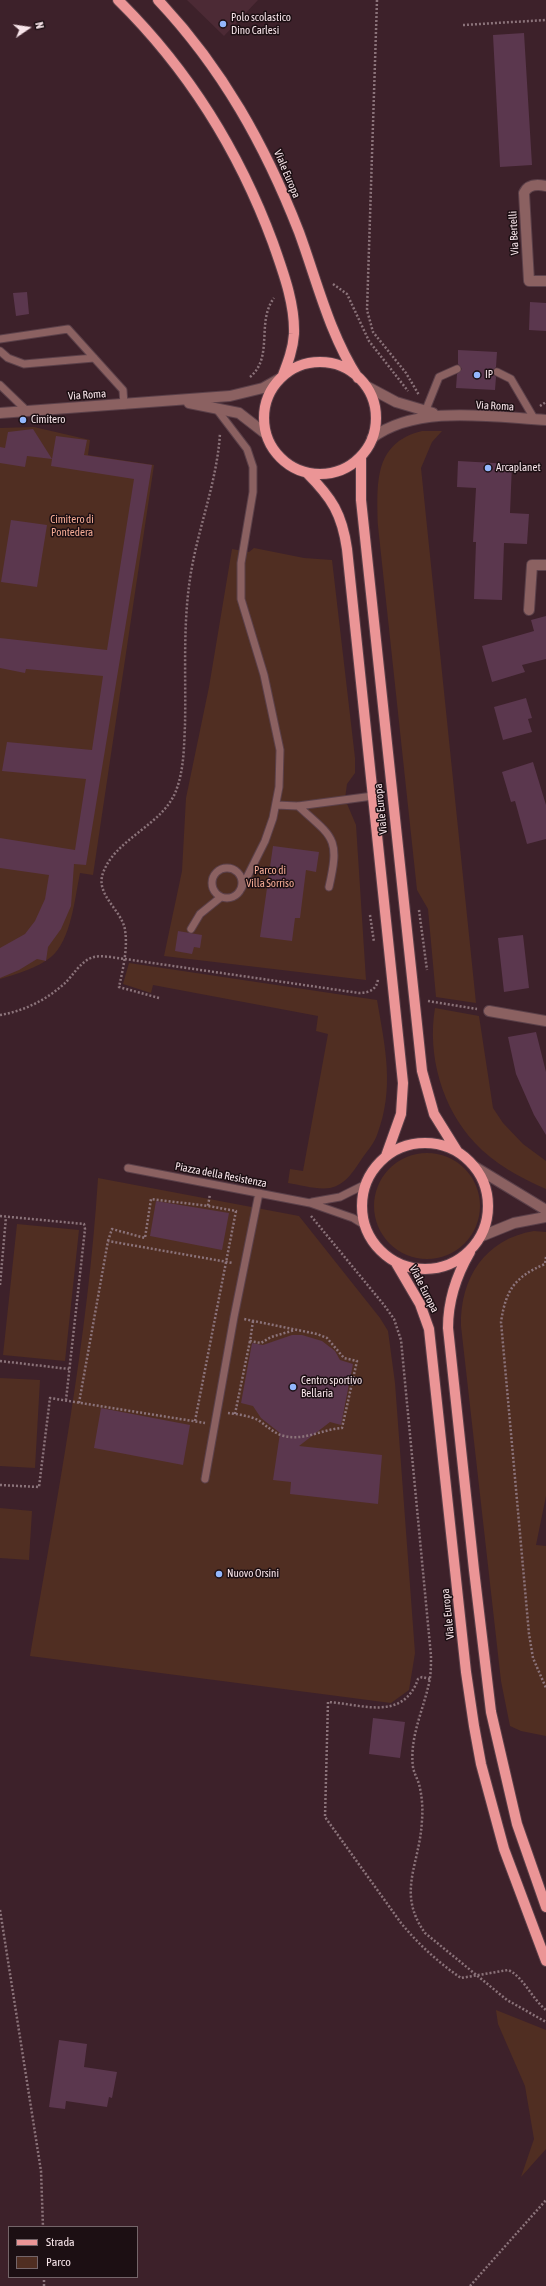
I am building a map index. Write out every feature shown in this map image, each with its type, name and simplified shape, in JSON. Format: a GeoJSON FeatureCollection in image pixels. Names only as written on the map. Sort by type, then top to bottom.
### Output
{"type":"FeatureCollection","features":[{"type":"Feature","properties":{"kind":"main road","name":"Viale Europa"},"geometry":{"type":"LineString","coordinates":[[118,0],[149,33],[193,88],[232,150],[252,190],[283,272],[291,304],[294,326],[293,345],[281,377],[266,402],[264,418],[266,434],[279,457],[296,470],[307,473],[324,475],[335,473],[353,464],[362,456],[372,438],[376,415],[371,396],[366,386],[358,378],[339,366],[321,362],[304,364],[281,377]]}},
{"type":"Feature","properties":{"kind":"main road","name":"Viale Europa"},"geometry":{"type":"LineString","coordinates":[[158,0],[178,22],[217,71],[254,132],[287,202],[340,346],[358,378]]}},
{"type":"Feature","properties":{"kind":"main road","name":"Viale Europa"},"geometry":{"type":"LineString","coordinates":[[362,456],[361,500],[422,1071],[434,1114],[456,1151],[475,1167],[484,1183],[488,1200],[487,1218],[482,1236],[470,1252],[461,1268],[450,1300],[448,1328],[485,1670],[496,1738],[507,1788],[526,1853],[546,1907]]}},
{"type":"Feature","properties":{"kind":"main road","name":"Viale Europa"},"geometry":{"type":"LineString","coordinates":[[307,473],[330,498],[343,523],[403,1087],[403,1106],[386,1156]]}},
{"type":"Feature","properties":{"kind":"main road","name":"Viale Europa"},"geometry":{"type":"LineString","coordinates":[[456,1151],[433,1143],[421,1143],[397,1150],[386,1156],[378,1164],[366,1184],[362,1205],[366,1226],[375,1244],[396,1263],[420,1304],[429,1329],[466,1672],[481,1764],[504,1849],[546,1961]]}},
{"type":"Feature","properties":{"kind":"main road","name":"Viale Europa"},"geometry":{"type":"LineString","coordinates":[[396,1263],[420,1269],[436,1269],[457,1261],[470,1252]]}},
{"type":"Feature","properties":{"kind":"street","name":"Via Bertelli"},"geometry":{"type":"LineString","coordinates":[[546,186],[534,185],[526,189],[524,194],[529,281],[546,282]]}},
{"type":"Feature","properties":{"kind":"street","name":"Via Roma"},"geometry":{"type":"LineString","coordinates":[[0,413],[175,401],[244,393],[263,388],[281,377]]}},
{"type":"Feature","properties":{"kind":"street","name":"Via Roma"},"geometry":{"type":"LineString","coordinates":[[366,386],[396,402],[425,412],[443,415],[546,420]]}},
{"type":"Feature","properties":{"kind":"street","name":"Via Roma"},"geometry":{"type":"LineString","coordinates":[[175,401],[214,407],[239,413],[266,434]]}},
{"type":"Feature","properties":{"kind":"street","name":"Via Roma"},"geometry":{"type":"LineString","coordinates":[[372,438],[397,423],[416,418],[443,415]]}},
{"type":"Feature","properties":{"kind":"street"},"geometry":{"type":"LineString","coordinates":[[529,610],[532,565],[546,565]]}},
{"type":"Feature","properties":{"kind":"street"},"geometry":{"type":"LineString","coordinates":[[489,1011],[546,1021]]}},
{"type":"Feature","properties":{"kind":"street"},"geometry":{"type":"LineString","coordinates":[[475,1167],[546,1210]]}},
{"type":"Feature","properties":{"kind":"street"},"geometry":{"type":"LineString","coordinates":[[482,1236],[514,1223],[546,1217]]}},
{"type":"Feature","properties":{"kind":"lane"},"geometry":{"type":"LineString","coordinates":[[0,339],[68,329],[122,390],[124,405]]}},
{"type":"Feature","properties":{"kind":"lane"},"geometry":{"type":"LineString","coordinates":[[0,351],[8,358],[24,364],[94,358]]}},
{"type":"Feature","properties":{"kind":"lane"},"geometry":{"type":"LineString","coordinates":[[425,412],[440,377],[457,369]]}},
{"type":"Feature","properties":{"kind":"lane"},"geometry":{"type":"LineString","coordinates":[[497,372],[511,379],[535,420]]}},
{"type":"Feature","properties":{"kind":"lane"},"geometry":{"type":"LineString","coordinates":[[0,385],[27,411]]}},
{"type":"Feature","properties":{"kind":"lane"},"geometry":{"type":"LineString","coordinates":[[214,407],[247,449],[253,467],[254,484],[241,563],[241,588],[245,617],[264,676],[279,741],[280,770],[276,805],[269,830],[241,889],[234,896],[229,898],[221,897],[213,889],[212,882],[215,874],[228,868],[239,875],[241,889]]}},
{"type":"Feature","properties":{"kind":"lane"},"geometry":{"type":"LineString","coordinates":[[276,805],[298,806],[373,796]]}},
{"type":"Feature","properties":{"kind":"lane"},"geometry":{"type":"LineString","coordinates":[[298,806],[327,833],[333,844],[336,855],[329,887]]}},
{"type":"Feature","properties":{"kind":"lane"},"geometry":{"type":"LineString","coordinates":[[239,875],[249,872]]}},
{"type":"Feature","properties":{"kind":"lane"},"geometry":{"type":"LineString","coordinates":[[191,929],[200,914],[221,897]]}},
{"type":"Feature","properties":{"kind":"lane","name":"Piazza della Resistenza"},"geometry":{"type":"LineString","coordinates":[[128,1168],[310,1203],[353,1218],[366,1226]]}},
{"type":"Feature","properties":{"kind":"lane","name":"Piazza della Resistenza"},"geometry":{"type":"LineString","coordinates":[[310,1203],[340,1197],[366,1184]]}},
{"type":"Feature","properties":{"kind":"lane"},"geometry":{"type":"LineString","coordinates":[[205,1479],[216,1425],[234,1317],[259,1193]]}},
{"type":"Feature","properties":{"kind":"path"},"geometry":{"type":"LineString","coordinates":[[377,0],[367,310],[373,332],[406,373],[422,400]]}},
{"type":"Feature","properties":{"kind":"path"},"geometry":{"type":"LineString","coordinates":[[463,25],[546,20]]}},
{"type":"Feature","properties":{"kind":"path"},"geometry":{"type":"LineString","coordinates":[[334,284],[347,294],[368,341],[410,393]]}},
{"type":"Feature","properties":{"kind":"path"},"geometry":{"type":"LineString","coordinates":[[248,379],[256,372],[262,359],[268,308],[274,298]]}},
{"type":"Feature","properties":{"kind":"path"},"geometry":{"type":"LineString","coordinates":[[158,998],[119,987],[125,959],[125,928],[118,913],[103,890],[101,882],[103,873],[114,857],[165,808],[178,787],[183,765],[185,633],[189,587],[196,544],[218,451],[220,430]]}},
{"type":"Feature","properties":{"kind":"path"},"geometry":{"type":"LineString","coordinates":[[419,910],[426,970]]}},
{"type":"Feature","properties":{"kind":"path"},"geometry":{"type":"LineString","coordinates":[[0,1015],[17,1012],[38,1002],[64,984],[88,959],[101,956],[354,992],[372,990],[376,986],[378,975]]}},
{"type":"Feature","properties":{"kind":"path"},"geometry":{"type":"LineString","coordinates":[[428,1000],[489,1011]]}},
{"type":"Feature","properties":{"kind":"path"},"geometry":{"type":"LineString","coordinates":[[208,1206],[212,1184]]}},
{"type":"Feature","properties":{"kind":"path"},"geometry":{"type":"LineString","coordinates":[[79,1402],[108,1241],[112,1230],[145,1238],[151,1199],[208,1206],[236,1211],[195,1421]]}},
{"type":"Feature","properties":{"kind":"path"},"geometry":{"type":"LineString","coordinates":[[298,1201],[384,1305],[394,1319],[399,1334],[411,1431],[431,1656],[430,1679],[418,1720],[414,1744],[413,1767],[423,1806],[422,1822],[410,1893],[411,1908],[416,1921],[425,1933],[507,2000],[546,2022]]}},
{"type":"Feature","properties":{"kind":"path"},"geometry":{"type":"LineString","coordinates":[[0,1216],[84,1224],[85,1229],[66,1400]]}},
{"type":"Feature","properties":{"kind":"path"},"geometry":{"type":"LineString","coordinates":[[0,1285],[6,1217]]}},
{"type":"Feature","properties":{"kind":"path"},"geometry":{"type":"LineString","coordinates":[[108,1241],[245,1265]]}},
{"type":"Feature","properties":{"kind":"path"},"geometry":{"type":"LineString","coordinates":[[546,1257],[546,1264],[524,1274],[515,1282],[507,1295],[501,1322],[530,1634],[533,1658],[546,1688]]}},
{"type":"Feature","properties":{"kind":"path"},"geometry":{"type":"LineString","coordinates":[[218,1411],[258,1420],[270,1430],[285,1436],[304,1437],[332,1428],[342,1428],[357,1361],[344,1358],[327,1338],[234,1317]]}},
{"type":"Feature","properties":{"kind":"path"},"geometry":{"type":"LineString","coordinates":[[236,1414],[253,1321]]}},
{"type":"Feature","properties":{"kind":"path"},"geometry":{"type":"LineString","coordinates":[[250,1341],[261,1343],[271,1337],[296,1330]]}},
{"type":"Feature","properties":{"kind":"path"},"geometry":{"type":"LineString","coordinates":[[0,1361],[69,1369]]}},
{"type":"Feature","properties":{"kind":"path"},"geometry":{"type":"LineString","coordinates":[[0,1485],[39,1487],[50,1398],[216,1425]]}},
{"type":"Feature","properties":{"kind":"path"},"geometry":{"type":"LineString","coordinates":[[430,1679],[422,1677],[418,1679],[415,1687],[406,1698],[396,1706],[386,1709],[328,1702],[325,1817],[413,1938],[461,1978],[502,1970],[511,1971],[535,2000],[546,2010]]}},
{"type":"Feature","properties":{"kind":"path"},"geometry":{"type":"LineString","coordinates":[[0,1910],[41,2171],[43,2226]]}},
{"type":"Feature","properties":{"kind":"path"},"geometry":{"type":"LineString","coordinates":[[470,2286],[546,2200]]}},
{"type":"Feature","properties":{"kind":"shaded area","name":"Polo scolastico Dino Carlesi"},"geometry":{"type":"Polygon","coordinates":[[[187,0],[258,0],[224,36],[187,0]]]}},
{"type":"Feature","properties":{"kind":"green space","name":"Cimitero di Pontedera"},"geometry":{"type":"Polygon","coordinates":[[[34,427],[90,440],[88,455],[154,465],[93,875],[80,873],[68,930],[58,950],[51,957],[40,964],[20,973],[0,979],[0,428],[34,427]]]}},
{"type":"Feature","properties":{"kind":"green space"},"geometry":{"type":"Polygon","coordinates":[[[422,431],[442,431],[432,442],[421,468],[476,1003],[436,997],[428,909],[417,890],[378,526],[379,481],[381,467],[386,455],[394,445],[406,437],[422,431]]]}},
{"type":"Feature","properties":{"kind":"green space","name":"Parco di Villa Sorriso"},"geometry":{"type":"Polygon","coordinates":[[[254,548],[304,558],[332,560],[355,758],[355,773],[347,784],[345,799],[356,825],[366,980],[164,956],[182,871],[186,798],[209,687],[232,549],[249,552],[254,548]]]}},
{"type":"Feature","properties":{"kind":"green space"},"geometry":{"type":"Polygon","coordinates":[[[129,963],[377,1000],[387,1068],[386,1101],[376,1138],[348,1177],[340,1184],[330,1188],[314,1188],[288,1183],[290,1169],[303,1171],[328,1034],[316,1031],[318,1016],[153,985],[151,993],[123,984],[129,963]]]}},
{"type":"Feature","properties":{"kind":"green space"},"geometry":{"type":"Polygon","coordinates":[[[435,1008],[479,1016],[493,1108],[503,1123],[523,1144],[546,1161],[546,1189],[517,1175],[490,1157],[463,1129],[446,1097],[435,1062],[433,1026],[435,1008]]]}},
{"type":"Feature","properties":{"kind":"green space"},"geometry":{"type":"Polygon","coordinates":[[[427,1153],[447,1157],[465,1168],[476,1186],[480,1206],[476,1226],[465,1244],[447,1255],[427,1259],[407,1255],[389,1244],[378,1226],[374,1206],[378,1186],[389,1168],[407,1157],[427,1153]]]}},
{"type":"Feature","properties":{"kind":"green space"},"geometry":{"type":"Polygon","coordinates":[[[98,1178],[299,1216],[380,1318],[388,1331],[395,1383],[415,1653],[409,1690],[391,1703],[30,1656],[61,1478],[79,1358],[87,1298],[98,1178]]]}},
{"type":"Feature","properties":{"kind":"green space"},"geometry":{"type":"Polygon","coordinates":[[[17,1224],[79,1230],[65,1361],[3,1355],[17,1224]]]}},
{"type":"Feature","properties":{"kind":"green space"},"geometry":{"type":"Polygon","coordinates":[[[534,1231],[546,1232],[546,1496],[536,1545],[546,1546],[546,1736],[521,1731],[510,1726],[501,1681],[461,1326],[465,1292],[471,1277],[479,1264],[489,1252],[502,1242],[517,1235],[534,1231]]]}},
{"type":"Feature","properties":{"kind":"green space"},"geometry":{"type":"Polygon","coordinates":[[[0,1378],[40,1380],[35,1468],[0,1466],[0,1378]]]}},
{"type":"Feature","properties":{"kind":"green space"},"geometry":{"type":"Polygon","coordinates":[[[0,1508],[32,1511],[29,1560],[0,1558],[0,1508]]]}},
{"type":"Feature","properties":{"kind":"green space"},"geometry":{"type":"Polygon","coordinates":[[[496,2010],[546,2030],[546,2149],[521,2177],[534,2139],[525,2086],[498,2024],[496,2010]]]}},
{"type":"Feature","properties":{"kind":"building"},"geometry":{"type":"Polygon","coordinates":[[[524,33],[532,165],[500,167],[493,35],[524,33]]]}},
{"type":"Feature","properties":{"kind":"building"},"geometry":{"type":"Polygon","coordinates":[[[27,292],[29,314],[16,316],[13,293],[27,292]]]}},
{"type":"Feature","properties":{"kind":"building"},"geometry":{"type":"Polygon","coordinates":[[[530,302],[546,303],[546,331],[529,330],[530,302]]]}},
{"type":"Feature","properties":{"kind":"building"},"geometry":{"type":"Polygon","coordinates":[[[458,350],[497,352],[496,367],[492,372],[496,377],[495,390],[456,388],[457,374],[462,369],[458,364],[458,350]]]}},
{"type":"Feature","properties":{"kind":"building"},"geometry":{"type":"Polygon","coordinates":[[[33,429],[52,459],[27,456],[25,467],[0,463],[0,447],[5,448],[8,432],[33,429]]]}},
{"type":"Feature","properties":{"kind":"building"},"geometry":{"type":"Polygon","coordinates":[[[56,436],[87,440],[84,455],[152,465],[86,865],[74,864],[71,906],[61,929],[48,947],[46,961],[37,959],[19,970],[0,978],[0,948],[25,934],[35,921],[45,899],[49,875],[0,868],[0,838],[75,850],[86,779],[2,771],[7,742],[92,750],[103,676],[26,669],[25,673],[0,668],[0,638],[107,650],[134,479],[51,466],[56,436]]]}},
{"type":"Feature","properties":{"kind":"building"},"geometry":{"type":"Polygon","coordinates":[[[458,461],[512,464],[510,513],[529,514],[527,544],[504,543],[502,600],[474,599],[476,542],[473,542],[476,488],[457,487],[458,461]]]}},
{"type":"Feature","properties":{"kind":"building"},"geometry":{"type":"Polygon","coordinates":[[[11,520],[47,525],[37,587],[1,582],[11,520]]]}},
{"type":"Feature","properties":{"kind":"building"},"geometry":{"type":"Polygon","coordinates":[[[546,616],[546,659],[522,665],[525,672],[492,682],[482,646],[534,631],[531,620],[546,616]]]}},
{"type":"Feature","properties":{"kind":"building"},"geometry":{"type":"Polygon","coordinates":[[[526,698],[532,718],[528,719],[532,732],[503,740],[494,707],[526,698]]]}},
{"type":"Feature","properties":{"kind":"building"},"geometry":{"type":"Polygon","coordinates":[[[533,762],[546,805],[546,839],[527,844],[515,801],[511,802],[502,772],[533,762]]]}},
{"type":"Feature","properties":{"kind":"building"},"geometry":{"type":"Polygon","coordinates":[[[273,846],[319,852],[316,872],[306,870],[300,918],[295,918],[292,941],[260,937],[273,846]]]}},
{"type":"Feature","properties":{"kind":"building"},"geometry":{"type":"Polygon","coordinates":[[[178,931],[202,935],[200,948],[194,947],[192,954],[175,951],[178,931]]]}},
{"type":"Feature","properties":{"kind":"building"},"geometry":{"type":"Polygon","coordinates":[[[523,935],[529,988],[504,992],[498,938],[523,935]]]}},
{"type":"Feature","properties":{"kind":"building"},"geometry":{"type":"Polygon","coordinates":[[[536,1032],[546,1072],[546,1135],[534,1115],[516,1074],[508,1037],[536,1032]]]}},
{"type":"Feature","properties":{"kind":"building"},"geometry":{"type":"Polygon","coordinates":[[[156,1201],[229,1213],[222,1250],[150,1236],[156,1201]]]}},
{"type":"Feature","properties":{"kind":"building"},"geometry":{"type":"Polygon","coordinates":[[[292,1335],[302,1335],[322,1341],[335,1351],[340,1360],[353,1364],[341,1425],[330,1422],[299,1446],[382,1455],[378,1504],[290,1494],[291,1482],[273,1480],[280,1433],[261,1418],[253,1406],[241,1403],[252,1343],[263,1345],[292,1335]]]}},
{"type":"Feature","properties":{"kind":"building"},"geometry":{"type":"Polygon","coordinates":[[[101,1408],[190,1425],[183,1465],[94,1448],[101,1408]]]}},
{"type":"Feature","properties":{"kind":"building"},"geometry":{"type":"Polygon","coordinates":[[[373,1718],[405,1722],[400,1758],[369,1754],[373,1718]]]}},
{"type":"Feature","properties":{"kind":"building"},"geometry":{"type":"Polygon","coordinates":[[[59,2040],[87,2044],[84,2067],[117,2072],[112,2098],[109,2097],[107,2107],[66,2101],[65,2109],[49,2107],[59,2040]]]}},
{"type":"Feature","properties":{"kind":"place","name":"Polo scolastico Dino Carlesi"},"geometry":{"type":"Point","coordinates":[223,24]}},
{"type":"Feature","properties":{"kind":"place","name":"IP"},"geometry":{"type":"Point","coordinates":[477,375]}},
{"type":"Feature","properties":{"kind":"place","name":"Cimitero"},"geometry":{"type":"Point","coordinates":[23,420]}},
{"type":"Feature","properties":{"kind":"place","name":"Arcaplanet"},"geometry":{"type":"Point","coordinates":[488,468]}},
{"type":"Feature","properties":{"kind":"place","name":"Centro sportivo Bellaria"},"geometry":{"type":"Point","coordinates":[293,1387]}},
{"type":"Feature","properties":{"kind":"place","name":"Nuovo Orsini"},"geometry":{"type":"Point","coordinates":[219,1574]}}]}
